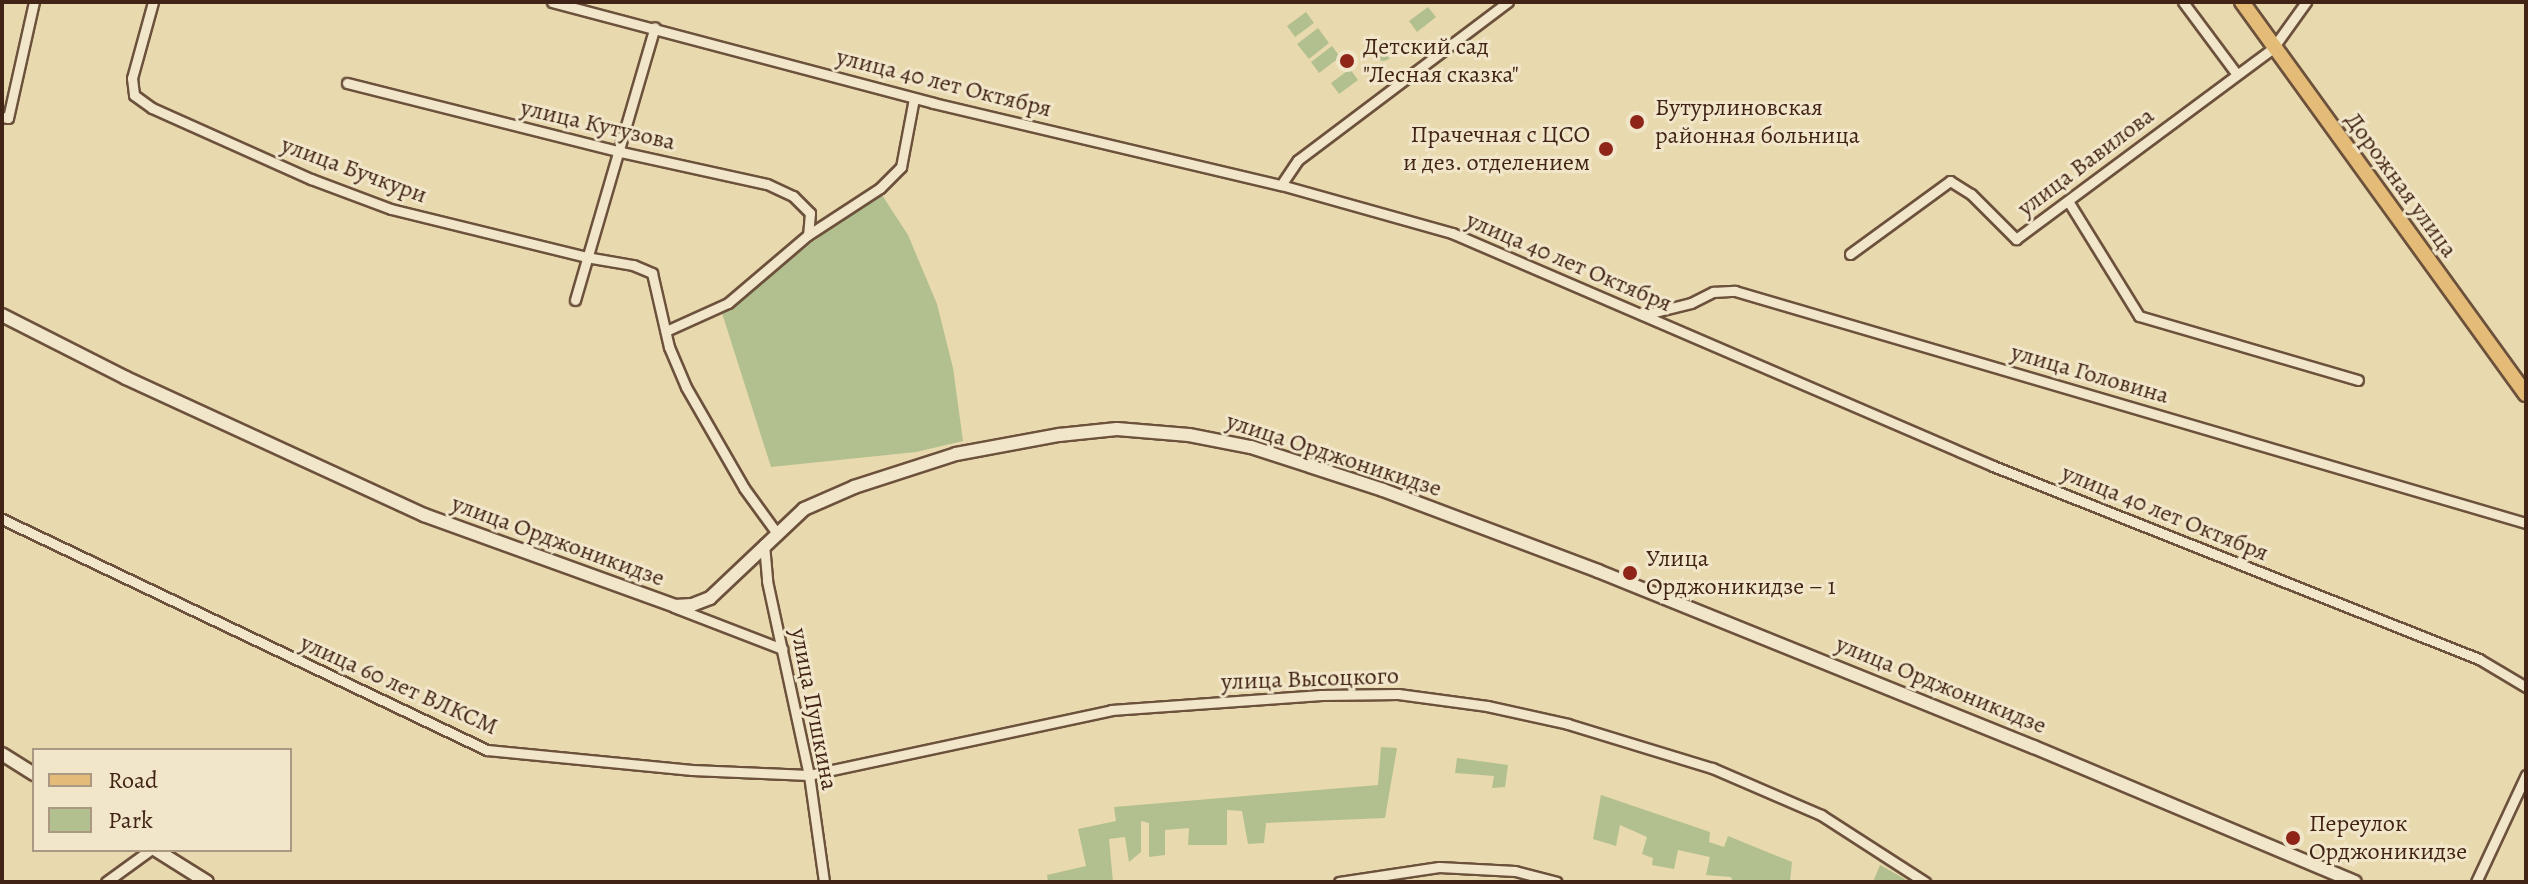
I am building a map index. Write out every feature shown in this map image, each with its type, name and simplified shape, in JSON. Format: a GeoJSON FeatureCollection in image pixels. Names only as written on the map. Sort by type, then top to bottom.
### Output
{"type":"FeatureCollection","features":[{"type":"Feature","properties":{"kind":"main road","name":"Дорожная улица"},"geometry":{"type":"LineString","coordinates":[[2242,2],[2526,394]]}},
{"type":"Feature","properties":{"kind":"main road","name":"улица Орджоникидзе"},"geometry":{"type":"LineString","coordinates":[[2,315],[126,378],[424,515],[675,606],[692,605],[710,598],[776,532],[804,509],[854,487],[956,454],[1059,435],[1117,429],[1189,435],[1251,447],[1383,490],[1598,571],[2048,753],[2355,882]]}},
{"type":"Feature","properties":{"kind":"main road"},"geometry":{"type":"LineString","coordinates":[[2,754],[32,773]]}},
{"type":"Feature","properties":{"kind":"main road"},"geometry":{"type":"LineString","coordinates":[[159,852],[207,882]]}},
{"type":"Feature","properties":{"kind":"street"},"geometry":{"type":"LineString","coordinates":[[5,117],[34,2]]}},
{"type":"Feature","properties":{"kind":"street","name":"улица Бучкури"},"geometry":{"type":"LineString","coordinates":[[153,2],[132,78],[134,95],[152,108],[311,179],[391,209],[586,257],[633,265],[652,273],[666,331]]}},
{"type":"Feature","properties":{"kind":"street","name":"улица 40 лет Октября"},"geometry":{"type":"LineString","coordinates":[[552,2],[914,98],[1281,185],[1452,233],[1993,466],[2479,659],[2526,687]]}},
{"type":"Feature","properties":{"kind":"street"},"geometry":{"type":"LineString","coordinates":[[1281,185],[1298,160],[1508,2]]}},
{"type":"Feature","properties":{"kind":"street"},"geometry":{"type":"LineString","coordinates":[[2183,2],[2236,73]]}},
{"type":"Feature","properties":{"kind":"street"},"geometry":{"type":"LineString","coordinates":[[2273,48],[2306,2]]}},
{"type":"Feature","properties":{"kind":"street"},"geometry":{"type":"LineString","coordinates":[[575,300],[621,152],[655,27]]}},
{"type":"Feature","properties":{"kind":"street","name":"улица Вавилова"},"geometry":{"type":"LineString","coordinates":[[1850,254],[1950,181],[1971,194],[2016,239],[2273,48]]}},
{"type":"Feature","properties":{"kind":"street","name":"улица Кутузова"},"geometry":{"type":"LineString","coordinates":[[347,83],[621,152],[767,184],[793,196],[810,213],[808,235]]}},
{"type":"Feature","properties":{"kind":"street"},"geometry":{"type":"LineString","coordinates":[[776,532],[744,488],[686,387],[666,331],[728,303],[808,235],[880,188],[901,167],[914,98]]}},
{"type":"Feature","properties":{"kind":"street"},"geometry":{"type":"LineString","coordinates":[[2068,201],[2139,316],[2358,380]]}},
{"type":"Feature","properties":{"kind":"street","name":"улица Головина"},"geometry":{"type":"LineString","coordinates":[[1643,315],[1691,303],[1713,292],[1735,291],[2526,523]]}},
{"type":"Feature","properties":{"kind":"street","name":"улица 60 лет ВЛКСМ"},"geometry":{"type":"LineString","coordinates":[[2,519],[487,750],[664,768],[809,775]]}},
{"type":"Feature","properties":{"kind":"street","name":"улица Пушкина"},"geometry":{"type":"LineString","coordinates":[[764,544],[782,649],[809,775],[824,882]]}},
{"type":"Feature","properties":{"kind":"street"},"geometry":{"type":"LineString","coordinates":[[654,600],[782,649]]}},
{"type":"Feature","properties":{"kind":"street","name":"улица Высоцкого"},"geometry":{"type":"LineString","coordinates":[[809,775],[1111,710],[1321,695],[1398,694],[1487,706],[1568,724],[1712,768],[1821,815],[1925,882]]}},
{"type":"Feature","properties":{"kind":"street"},"geometry":{"type":"LineString","coordinates":[[2476,882],[2526,775]]}},
{"type":"Feature","properties":{"kind":"street"},"geometry":{"type":"LineString","coordinates":[[107,882],[147,852]]}},
{"type":"Feature","properties":{"kind":"street"},"geometry":{"type":"LineString","coordinates":[[1339,882],[1439,867],[1515,871],[1557,882]]}},
{"type":"Feature","properties":{"kind":"green space"},"geometry":{"type":"Polygon","coordinates":[[[1428,7],[1436,17],[1417,32],[1409,21],[1428,7]]]}},
{"type":"Feature","properties":{"kind":"green space"},"geometry":{"type":"Polygon","coordinates":[[[1306,12],[1314,23],[1295,37],[1287,26],[1306,12]]]}},
{"type":"Feature","properties":{"kind":"green space"},"geometry":{"type":"Polygon","coordinates":[[[1318,28],[1329,43],[1309,59],[1297,44],[1318,28]]]}},
{"type":"Feature","properties":{"kind":"green space"},"geometry":{"type":"Polygon","coordinates":[[[1383,41],[1390,44],[1393,51],[1390,58],[1383,61],[1376,58],[1373,51],[1376,44],[1383,41]]]}},
{"type":"Feature","properties":{"kind":"green space"},"geometry":{"type":"Polygon","coordinates":[[[1332,46],[1340,57],[1319,73],[1311,62],[1332,46]]]}},
{"type":"Feature","properties":{"kind":"green space"},"geometry":{"type":"Polygon","coordinates":[[[1350,69],[1358,80],[1339,94],[1331,83],[1350,69]]]}},
{"type":"Feature","properties":{"kind":"green space"},"geometry":{"type":"Polygon","coordinates":[[[882,195],[908,235],[937,304],[953,368],[963,441],[916,452],[771,467],[722,313],[823,234],[882,195]]]}},
{"type":"Feature","properties":{"kind":"green space"},"geometry":{"type":"Polygon","coordinates":[[[1381,747],[1397,748],[1385,818],[1266,823],[1264,843],[1248,844],[1242,811],[1227,810],[1227,845],[1188,845],[1189,828],[1165,830],[1165,855],[1149,857],[1149,823],[1141,821],[1141,852],[1129,862],[1125,837],[1109,839],[1113,882],[1048,882],[1047,875],[1086,866],[1078,829],[1116,821],[1114,807],[1378,785],[1381,747]]]}},
{"type":"Feature","properties":{"kind":"green space"},"geometry":{"type":"Polygon","coordinates":[[[1457,758],[1508,765],[1505,787],[1492,788],[1494,776],[1455,773],[1457,758]]]}},
{"type":"Feature","properties":{"kind":"green space"},"geometry":{"type":"Polygon","coordinates":[[[1601,795],[1710,832],[1709,842],[1724,847],[1728,836],[1792,862],[1790,882],[1733,882],[1731,877],[1706,875],[1710,857],[1678,850],[1674,869],[1652,865],[1653,858],[1642,854],[1647,837],[1620,825],[1616,846],[1593,839],[1601,795]]]}},
{"type":"Feature","properties":{"kind":"green space"},"geometry":{"type":"Polygon","coordinates":[[[1880,865],[1905,879],[1904,882],[1873,882],[1880,865]]]}},
{"type":"Feature","properties":{"kind":"place","name":"Детский сад \"Лесная сказка\""},"geometry":{"type":"Point","coordinates":[1347,61]}},
{"type":"Feature","properties":{"kind":"place","name":"Бутурлиновская районная больница"},"geometry":{"type":"Point","coordinates":[1637,122]}},
{"type":"Feature","properties":{"kind":"place","name":"Прачечная с ЦСО и дез. отделением"},"geometry":{"type":"Point","coordinates":[1606,149]}},
{"type":"Feature","properties":{"kind":"place","name":"Улица Орджоникидзе – 1"},"geometry":{"type":"Point","coordinates":[1630,573]}},
{"type":"Feature","properties":{"kind":"place","name":"Переулок Орджоникидзе"},"geometry":{"type":"Point","coordinates":[2293,838]}}]}
